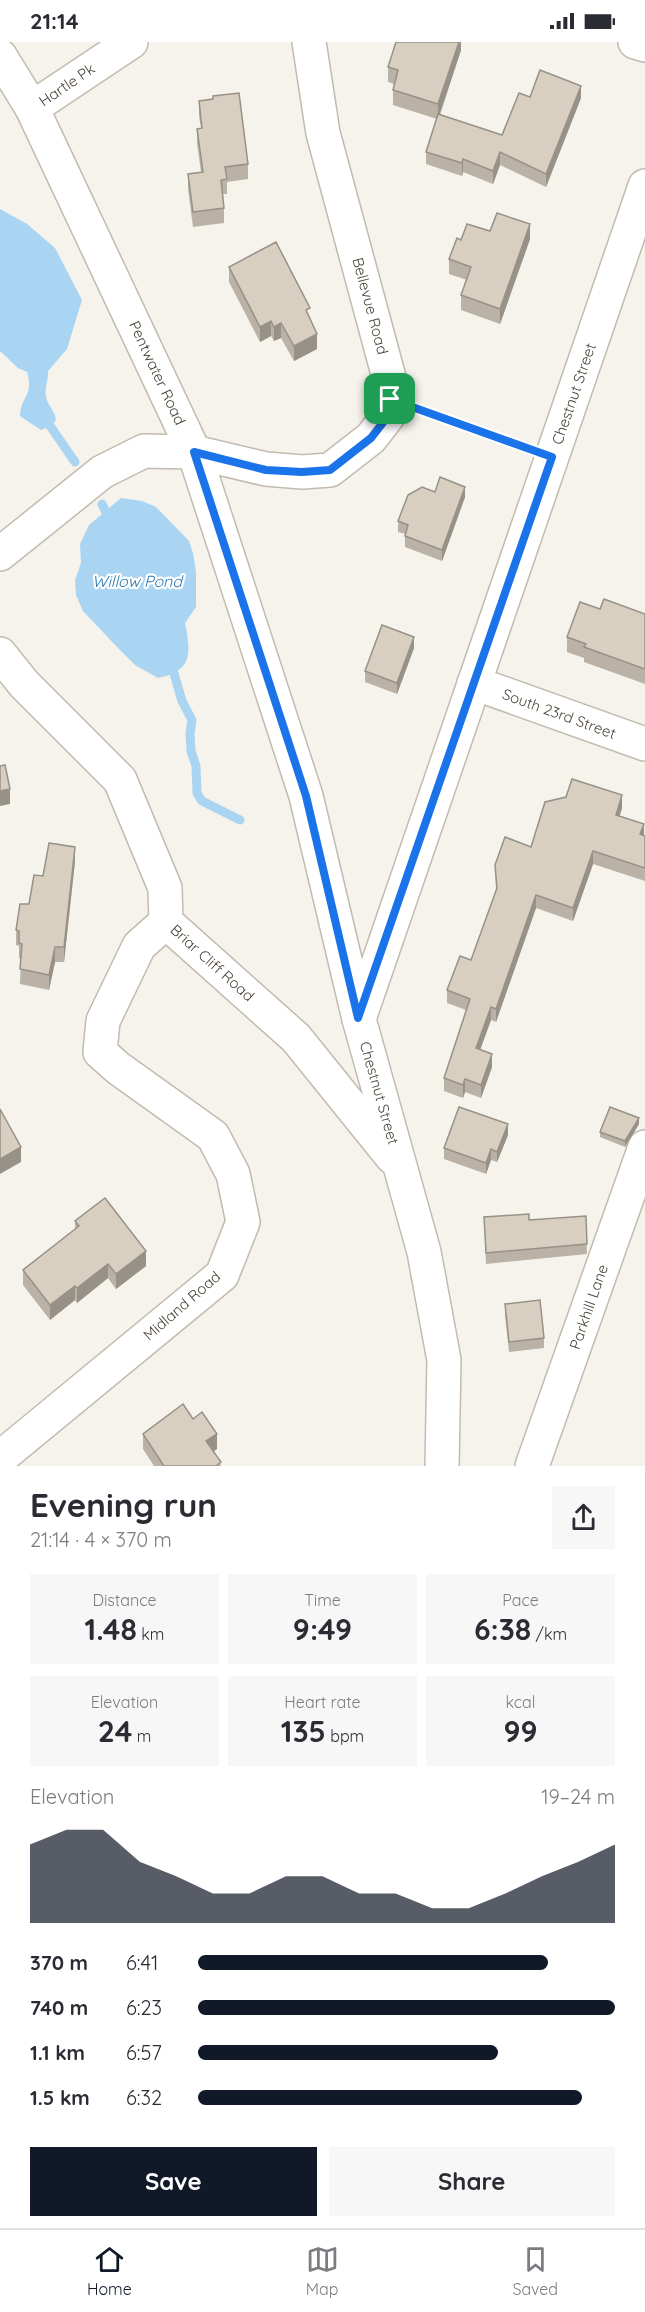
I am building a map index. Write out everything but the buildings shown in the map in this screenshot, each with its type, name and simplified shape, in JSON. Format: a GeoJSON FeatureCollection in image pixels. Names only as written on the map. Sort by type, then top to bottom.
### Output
{"type":"FeatureCollection","features":[{"type":"Feature","properties":{"kind":"street","name":"Hartle Pk"},"geometry":{"type":"LineString","coordinates":[[32,108],[131,42]]}},
{"type":"Feature","properties":{"kind":"street","name":"Bellevue Road"},"geometry":{"type":"LineString","coordinates":[[0,554],[109,468],[144,451],[194,452],[266,470],[302,472],[330,470],[371,438],[388,416],[391,385],[323,133],[309,42]]}},
{"type":"Feature","properties":{"kind":"street"},"geometry":{"type":"LineString","coordinates":[[635,42],[645,45]]}},
{"type":"Feature","properties":{"kind":"street","name":"Pentwater Road"},"geometry":{"type":"LineString","coordinates":[[0,56],[32,108],[194,452],[306,796],[358,1018]]}},
{"type":"Feature","properties":{"kind":"street","name":"Chestnut Street"},"geometry":{"type":"LineString","coordinates":[[442,1466],[444,1360],[424,1252],[358,1018],[645,186]]}},
{"type":"Feature","properties":{"kind":"street","name":"Briar Cliff Road"},"geometry":{"type":"LineString","coordinates":[[0,654],[24,684],[120,780],[165,888],[166,922],[296,1038],[400,1167]]}},
{"type":"Feature","properties":{"kind":"street","name":"South 23rd Street"},"geometry":{"type":"LineString","coordinates":[[474,683],[645,744]]}},
{"type":"Feature","properties":{"kind":"street","name":"Midland Road"},"geometry":{"type":"LineString","coordinates":[[0,1458],[222,1275],[243,1222],[233,1174],[213,1136],[118,1068],[100,1052],[103,1021],[139,946],[166,922]]}},
{"type":"Feature","properties":{"kind":"street","name":"Parkhill Lane"},"geometry":{"type":"LineString","coordinates":[[532,1466],[645,1147]]}},
{"type":"Feature","properties":{"kind":"path"},"geometry":{"type":"LineString","coordinates":[[390,399],[552,457]]}},
{"type":"Feature","properties":{"kind":"water"},"geometry":{"type":"Polygon","coordinates":[[[0,209],[27,224],[55,248],[82,300],[67,349],[48,371],[46,396],[56,420],[51,426],[41,430],[20,416],[29,386],[27,372],[18,368],[0,351],[0,209]]]}},
{"type":"Feature","properties":{"kind":"water","name":"Willow Pond"},"geometry":{"type":"Polygon","coordinates":[[[121,498],[142,501],[156,507],[189,541],[193,553],[196,572],[196,607],[185,623],[188,643],[187,659],[178,671],[158,678],[135,665],[118,648],[83,611],[76,595],[75,580],[81,563],[80,544],[89,525],[121,498]]]}},
{"type":"Feature","properties":{"kind":"waterway"},"geometry":{"type":"LineString","coordinates":[[44,417],[75,462]]}},
{"type":"Feature","properties":{"kind":"waterway"},"geometry":{"type":"LineString","coordinates":[[102,504],[110,521]]}},
{"type":"Feature","properties":{"kind":"waterway"},"geometry":{"type":"LineString","coordinates":[[171,663],[182,701],[192,720],[191,751],[196,766],[197,793],[202,801],[240,820]]}},
{"type":"Feature","properties":{"kind":"route"},"geometry":{"type":"LineString","coordinates":[[390,399],[552,457],[358,1018],[306,796],[194,452],[266,470],[302,472],[330,470],[371,438],[388,416],[390,399]]}}]}
